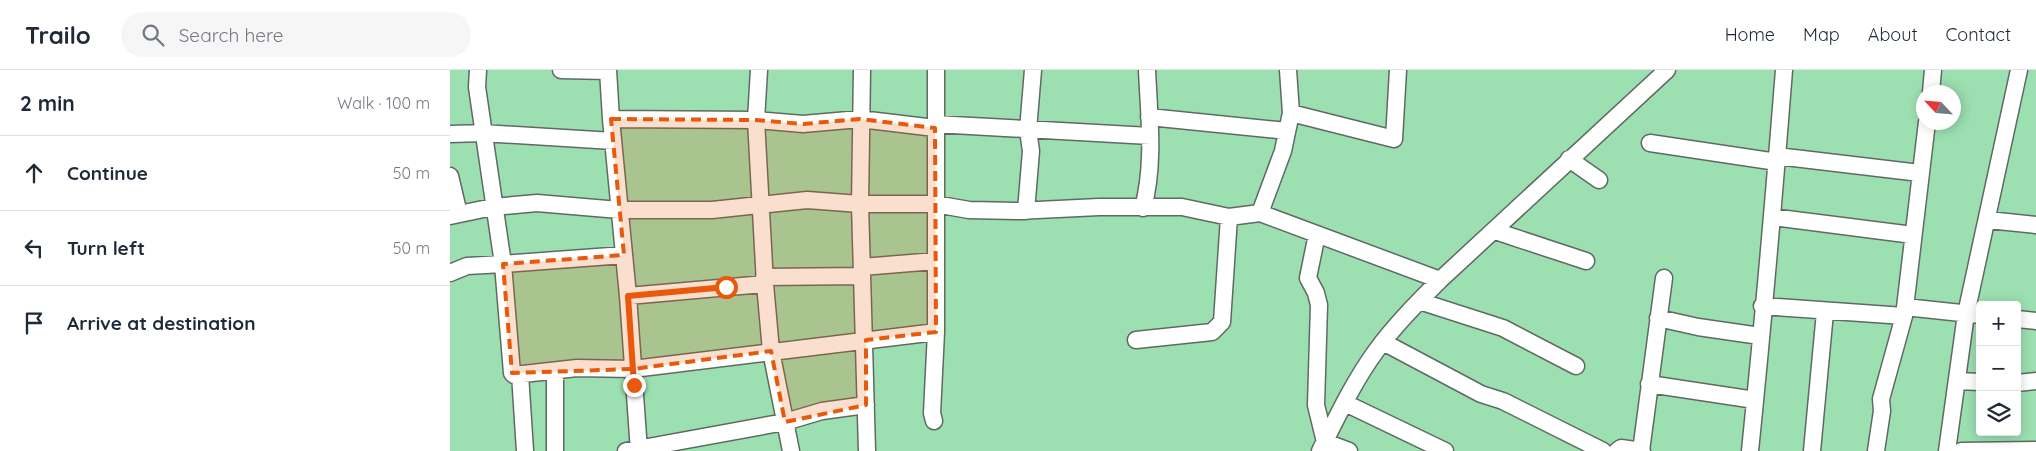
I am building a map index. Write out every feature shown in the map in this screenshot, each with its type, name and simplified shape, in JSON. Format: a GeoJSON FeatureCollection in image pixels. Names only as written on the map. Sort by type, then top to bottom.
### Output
{"type":"FeatureCollection","features":[{"type":"Feature","properties":{"kind":"street"},"geometry":{"type":"LineString","coordinates":[[478,70],[477,87],[493,207],[503,264],[512,373],[520,374],[577,368],[633,369],[936,332]]}},
{"type":"Feature","properties":{"kind":"street"},"geometry":{"type":"LineString","coordinates":[[560,70],[608,71],[618,210],[628,296],[633,369],[635,451],[785,422],[822,411],[866,405]]}},
{"type":"Feature","properties":{"kind":"street"},"geometry":{"type":"LineString","coordinates":[[759,70],[756,120],[764,280],[771,351],[791,451]]}},
{"type":"Feature","properties":{"kind":"street"},"geometry":{"type":"LineString","coordinates":[[862,70],[860,204],[866,340],[867,451]]}},
{"type":"Feature","properties":{"kind":"street"},"geometry":{"type":"LineString","coordinates":[[934,421],[932,413],[936,332],[936,70]]}},
{"type":"Feature","properties":{"kind":"street"},"geometry":{"type":"LineString","coordinates":[[1026,211],[1031,151],[1028,130],[1033,70]]}},
{"type":"Feature","properties":{"kind":"street"},"geometry":{"type":"LineString","coordinates":[[1143,208],[1148,190],[1150,136],[1147,70]]}},
{"type":"Feature","properties":{"kind":"street"},"geometry":{"type":"LineString","coordinates":[[1260,213],[1283,151],[1291,113],[1288,70]]}},
{"type":"Feature","properties":{"kind":"street"},"geometry":{"type":"LineString","coordinates":[[1291,113],[1394,139],[1398,70]]}},
{"type":"Feature","properties":{"kind":"street"},"geometry":{"type":"LineString","coordinates":[[1322,447],[1345,403],[1383,342],[1419,301],[1667,70]]}},
{"type":"Feature","properties":{"kind":"street"},"geometry":{"type":"LineString","coordinates":[[1750,451],[1784,70]]}},
{"type":"Feature","properties":{"kind":"street"},"geometry":{"type":"LineString","coordinates":[[1931,85],[1933,70]]}},
{"type":"Feature","properties":{"kind":"street"},"geometry":{"type":"LineString","coordinates":[[1947,451],[1957,381],[1973,315],[2002,145],[2019,70]]}},
{"type":"Feature","properties":{"kind":"street"},"geometry":{"type":"LineString","coordinates":[[1149,117],[1287,131]]}},
{"type":"Feature","properties":{"kind":"street"},"geometry":{"type":"LineString","coordinates":[[610,119],[756,120],[803,124],[860,119],[935,126],[1001,127],[1150,136]]}},
{"type":"Feature","properties":{"kind":"street"},"geometry":{"type":"LineString","coordinates":[[1876,451],[1882,411],[1881,400],[1904,312],[1926,130]]}},
{"type":"Feature","properties":{"kind":"street"},"geometry":{"type":"LineString","coordinates":[[450,134],[483,133],[613,141]]}},
{"type":"Feature","properties":{"kind":"street"},"geometry":{"type":"LineString","coordinates":[[1650,143],[1777,159],[1920,173]]}},
{"type":"Feature","properties":{"kind":"street"},"geometry":{"type":"LineString","coordinates":[[1570,159],[1599,180]]}},
{"type":"Feature","properties":{"kind":"street"},"geometry":{"type":"LineString","coordinates":[[450,176],[454,215],[493,207],[538,203],[618,210],[712,210],[807,200],[860,204],[935,204],[969,210],[1026,211],[1099,207],[1182,208],[1228,217],[1260,213],[1440,280]]}},
{"type":"Feature","properties":{"kind":"street"},"geometry":{"type":"LineString","coordinates":[[1772,216],[1913,235]]}},
{"type":"Feature","properties":{"kind":"street"},"geometry":{"type":"LineString","coordinates":[[1136,340],[1212,332],[1222,322],[1228,217]]}},
{"type":"Feature","properties":{"kind":"street"},"geometry":{"type":"LineString","coordinates":[[1988,220],[2036,225]]}},
{"type":"Feature","properties":{"kind":"street"},"geometry":{"type":"LineString","coordinates":[[1495,232],[1586,261]]}},
{"type":"Feature","properties":{"kind":"street"},"geometry":{"type":"LineString","coordinates":[[1317,234],[1308,278],[1316,293],[1319,306],[1316,405],[1322,447]]}},
{"type":"Feature","properties":{"kind":"street"},"geometry":{"type":"LineString","coordinates":[[450,273],[467,266],[624,255]]}},
{"type":"Feature","properties":{"kind":"street"},"geometry":{"type":"LineString","coordinates":[[628,296],[764,280],[862,272],[935,261]]}},
{"type":"Feature","properties":{"kind":"street"},"geometry":{"type":"LineString","coordinates":[[1617,451],[1622,448],[1641,451],[1648,384],[1664,278]]}},
{"type":"Feature","properties":{"kind":"street"},"geometry":{"type":"LineString","coordinates":[[1419,301],[1504,328],[1576,366]]}},
{"type":"Feature","properties":{"kind":"street"},"geometry":{"type":"LineString","coordinates":[[1762,306],[1825,312],[1904,312],[1973,315]]}},
{"type":"Feature","properties":{"kind":"street"},"geometry":{"type":"LineString","coordinates":[[1812,451],[1825,312]]}},
{"type":"Feature","properties":{"kind":"street"},"geometry":{"type":"LineString","coordinates":[[1658,318],[1698,327],[1760,336]]}},
{"type":"Feature","properties":{"kind":"street"},"geometry":{"type":"LineString","coordinates":[[2021,319],[2036,321]]}},
{"type":"Feature","properties":{"kind":"street"},"geometry":{"type":"LineString","coordinates":[[1383,342],[1481,394],[1503,401],[1603,451]]}},
{"type":"Feature","properties":{"kind":"street"},"geometry":{"type":"LineString","coordinates":[[555,370],[555,451]]}},
{"type":"Feature","properties":{"kind":"street"},"geometry":{"type":"LineString","coordinates":[[520,374],[525,451]]}},
{"type":"Feature","properties":{"kind":"street"},"geometry":{"type":"LineString","coordinates":[[1957,381],[1976,382]]}},
{"type":"Feature","properties":{"kind":"street"},"geometry":{"type":"LineString","coordinates":[[2021,383],[2036,381]]}},
{"type":"Feature","properties":{"kind":"street"},"geometry":{"type":"LineString","coordinates":[[1648,384],[1755,400]]}},
{"type":"Feature","properties":{"kind":"street"},"geometry":{"type":"LineString","coordinates":[[1345,403],[1445,451]]}},
{"type":"Feature","properties":{"kind":"street"},"geometry":{"type":"LineString","coordinates":[[1322,447],[1349,451]]}},
{"type":"Feature","properties":{"kind":"street"},"geometry":{"type":"LineString","coordinates":[[1961,451],[2036,450]]}},
{"type":"Feature","properties":{"kind":"highlighted area"},"geometry":{"type":"Polygon","coordinates":[[[611,119],[756,120],[803,124],[860,119],[935,128],[936,332],[866,340],[866,405],[785,422],[771,351],[633,369],[512,373],[503,264],[624,255],[611,119]]]}},
{"type":"Feature","properties":{"kind":"green space"},"geometry":{"type":"Polygon","coordinates":[[[450,70],[2036,70],[2036,451],[450,451],[450,70]]]}},
{"type":"Feature","properties":{"kind":"route"},"geometry":{"type":"LineString","coordinates":[[634,385],[628,296],[726,287]]}}]}
